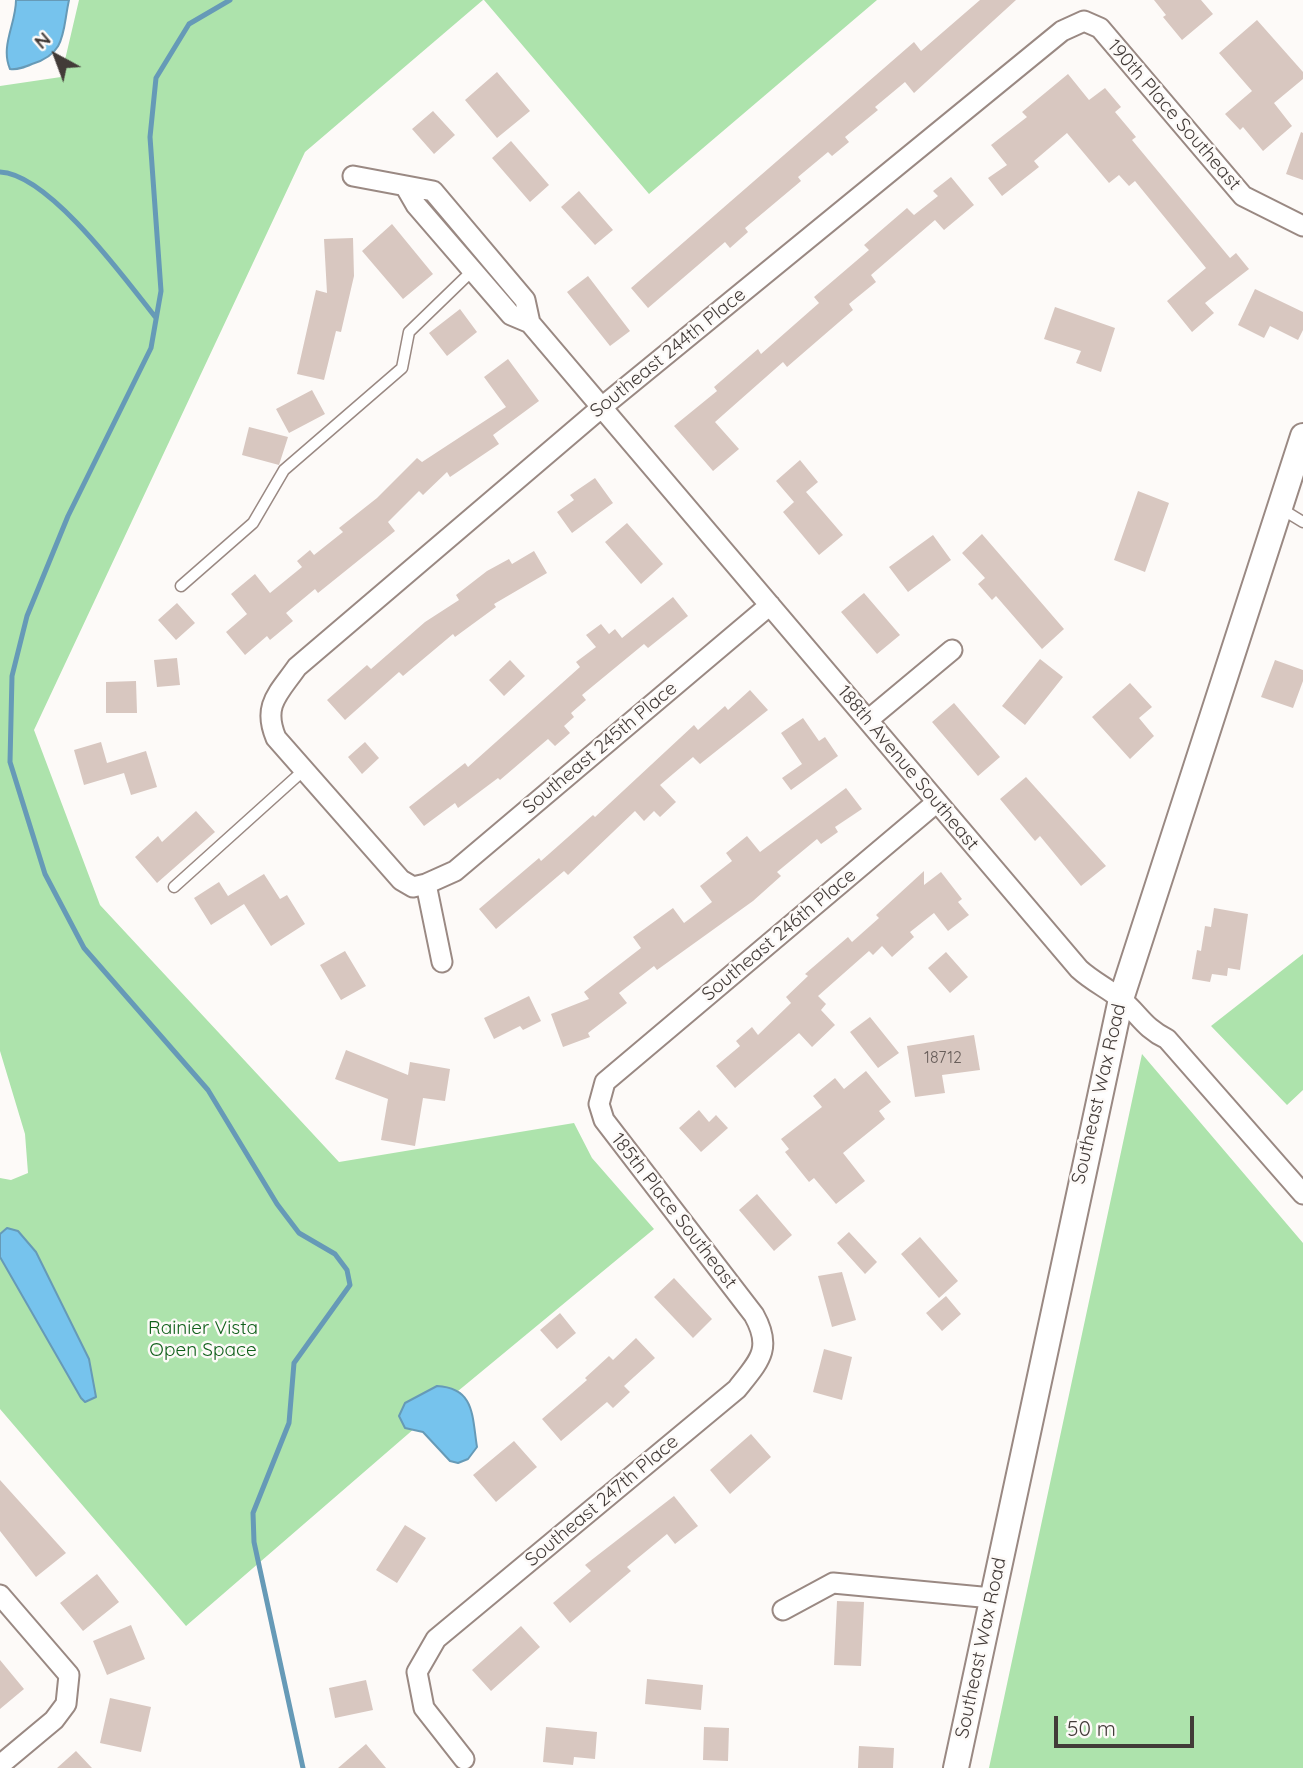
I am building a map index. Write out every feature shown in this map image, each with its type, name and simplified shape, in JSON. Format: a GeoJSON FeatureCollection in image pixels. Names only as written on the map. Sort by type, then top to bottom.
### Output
{"type":"FeatureCollection","features":[{"type":"Feature","properties":{"kind":"street","name":"190th Place Southeast"},"geometry":{"type":"LineString","coordinates":[[1084,21],[1100,29],[1243,196],[1303,226]]}},
{"type":"Feature","properties":{"kind":"street","name":"Southeast 244th Place"},"geometry":{"type":"LineString","coordinates":[[304,770],[276,738],[271,725],[270,705],[297,667],[602,407],[1062,31],[1084,21]]}},
{"type":"Feature","properties":{"kind":"street","name":"188th Avenue Southeast"},"geometry":{"type":"LineString","coordinates":[[353,176],[433,191],[524,300],[530,323],[1079,969],[1095,984],[1121,999],[1148,1030],[1167,1039],[1303,1194]]}},
{"type":"Feature","properties":{"kind":"street","name":"188th Avenue Southeast"},"geometry":{"type":"LineString","coordinates":[[405,186],[415,205],[511,315],[530,323]]}},
{"type":"Feature","properties":{"kind":"street","name":"Southeast Wax Road"},"geometry":{"type":"LineString","coordinates":[[956,1768],[1121,999],[1303,436]]}},
{"type":"Feature","properties":{"kind":"street","name":"Southeast 245th Place"},"geometry":{"type":"LineString","coordinates":[[426,884],[455,871],[770,605]]}},
{"type":"Feature","properties":{"kind":"street"},"geometry":{"type":"LineString","coordinates":[[867,720],[951,650]]}},
{"type":"Feature","properties":{"kind":"street"},"geometry":{"type":"LineString","coordinates":[[304,770],[401,880],[413,887],[426,884],[442,962]]}},
{"type":"Feature","properties":{"kind":"street","name":"Southeast 246th Place"},"geometry":{"type":"LineString","coordinates":[[621,1067],[937,803]]}},
{"type":"Feature","properties":{"kind":"street","name":"185th Place Southeast"},"geometry":{"type":"LineString","coordinates":[[621,1067],[604,1082],[598,1104],[604,1120],[754,1315],[764,1334],[761,1358]]}},
{"type":"Feature","properties":{"kind":"street","name":"Southeast 247th Place"},"geometry":{"type":"LineString","coordinates":[[464,1759],[424,1709],[417,1672],[436,1639],[737,1389],[761,1358]]}},
{"type":"Feature","properties":{"kind":"street"},"geometry":{"type":"LineString","coordinates":[[783,1610],[833,1583],[992,1598]]}},
{"type":"Feature","properties":{"kind":"street"},"geometry":{"type":"LineString","coordinates":[[0,1595],[69,1675],[66,1704],[54,1720],[0,1765]]}},
{"type":"Feature","properties":{"kind":"lane"},"geometry":{"type":"LineString","coordinates":[[181,586],[253,523],[284,470],[402,369],[409,332],[472,271]]}},
{"type":"Feature","properties":{"kind":"lane"},"geometry":{"type":"LineString","coordinates":[[1279,507],[1303,522]]}},
{"type":"Feature","properties":{"kind":"lane"},"geometry":{"type":"LineString","coordinates":[[174,887],[304,770]]}},
{"type":"Feature","properties":{"kind":"green space","name":"Rainier Vista Open Space"},"geometry":{"type":"Polygon","coordinates":[[[79,0],[483,0],[305,152],[34,730],[100,905],[339,1162],[574,1123],[592,1158],[654,1229],[452,1396],[186,1626],[0,1409],[0,1178],[11,1180],[28,1173],[25,1134],[0,1051],[0,86],[61,77],[79,0]]]}},
{"type":"Feature","properties":{"kind":"green space"},"geometry":{"type":"Polygon","coordinates":[[[484,0],[877,0],[649,194],[484,0]]]}},
{"type":"Feature","properties":{"kind":"green space"},"geometry":{"type":"Polygon","coordinates":[[[1303,954],[1303,1090],[1287,1105],[1211,1026],[1303,954]]]}},
{"type":"Feature","properties":{"kind":"green space"},"geometry":{"type":"Polygon","coordinates":[[[1142,1054],[1303,1243],[1303,1768],[989,1768],[1142,1054]]]}},
{"type":"Feature","properties":{"kind":"water"},"geometry":{"type":"Polygon","coordinates":[[[16,0],[69,0],[61,40],[52,54],[24,67],[10,69],[7,52],[16,0]]]}},
{"type":"Feature","properties":{"kind":"water"},"geometry":{"type":"Polygon","coordinates":[[[7,1228],[18,1231],[36,1252],[89,1359],[96,1397],[85,1402],[81,1398],[0,1257],[0,1234],[7,1228]]]}},
{"type":"Feature","properties":{"kind":"water"},"geometry":{"type":"Polygon","coordinates":[[[437,1386],[459,1392],[465,1398],[472,1415],[477,1447],[468,1459],[458,1463],[450,1461],[423,1432],[405,1428],[399,1416],[405,1403],[437,1386]]]}},
{"type":"Feature","properties":{"kind":"building"},"geometry":{"type":"Polygon","coordinates":[[[980,0],[1016,0],[914,93],[905,82],[875,107],[878,110],[845,137],[849,142],[832,156],[828,152],[798,177],[801,181],[745,228],[748,232],[730,248],[725,242],[648,308],[631,288],[914,42],[921,51],[980,0]]]}},
{"type":"Feature","properties":{"kind":"building"},"geometry":{"type":"Polygon","coordinates":[[[1154,0],[1201,0],[1213,14],[1182,40],[1163,17],[1166,15],[1154,0]]]}},
{"type":"Feature","properties":{"kind":"building"},"geometry":{"type":"Polygon","coordinates":[[[1257,20],[1303,72],[1303,79],[1274,103],[1292,126],[1263,151],[1243,127],[1240,130],[1225,114],[1252,91],[1219,53],[1257,20]]]}},
{"type":"Feature","properties":{"kind":"building"},"geometry":{"type":"Polygon","coordinates":[[[497,72],[530,111],[497,138],[465,100],[497,72]]]}},
{"type":"Feature","properties":{"kind":"building"},"geometry":{"type":"Polygon","coordinates":[[[1068,74],[1089,100],[1105,88],[1121,107],[1115,112],[1136,137],[1132,140],[1230,258],[1236,253],[1249,269],[1205,303],[1214,313],[1192,332],[1167,301],[1206,268],[1135,181],[1129,186],[1119,175],[1109,183],[1067,133],[1034,161],[1039,167],[1002,196],[988,178],[1007,165],[991,145],[1027,117],[1022,112],[1068,74]]]}},
{"type":"Feature","properties":{"kind":"building"},"geometry":{"type":"Polygon","coordinates":[[[433,111],[455,135],[434,154],[412,129],[433,111]]]}},
{"type":"Feature","properties":{"kind":"building"},"geometry":{"type":"Polygon","coordinates":[[[1301,132],[1303,133],[1303,180],[1286,174],[1301,132]]]}},
{"type":"Feature","properties":{"kind":"building"},"geometry":{"type":"Polygon","coordinates":[[[511,141],[549,185],[530,202],[492,158],[511,141]]]}},
{"type":"Feature","properties":{"kind":"building"},"geometry":{"type":"Polygon","coordinates":[[[951,177],[974,205],[944,230],[935,220],[871,275],[876,282],[849,304],[853,310],[787,367],[783,362],[715,422],[739,449],[713,471],[674,426],[717,391],[714,387],[758,349],[761,354],[819,303],[814,297],[869,250],[864,245],[907,208],[914,215],[938,196],[933,191],[951,177]]]}},
{"type":"Feature","properties":{"kind":"building"},"geometry":{"type":"Polygon","coordinates":[[[579,191],[613,230],[595,245],[561,207],[579,191]]]}},
{"type":"Feature","properties":{"kind":"building"},"geometry":{"type":"Polygon","coordinates":[[[392,224],[433,274],[403,299],[362,251],[392,224]]]}},
{"type":"Feature","properties":{"kind":"building"},"geometry":{"type":"Polygon","coordinates":[[[353,238],[354,276],[341,332],[336,331],[324,380],[297,374],[316,290],[327,293],[324,239],[353,238]]]}},
{"type":"Feature","properties":{"kind":"building"},"geometry":{"type":"Polygon","coordinates":[[[588,276],[630,331],[610,346],[567,292],[588,276]]]}},
{"type":"Feature","properties":{"kind":"building"},"geometry":{"type":"Polygon","coordinates":[[[1255,289],[1303,312],[1303,330],[1298,340],[1270,326],[1264,338],[1238,325],[1255,289]]]}},
{"type":"Feature","properties":{"kind":"building"},"geometry":{"type":"Polygon","coordinates":[[[1055,307],[1115,328],[1101,372],[1076,363],[1081,351],[1044,339],[1055,307]]]}},
{"type":"Feature","properties":{"kind":"building"},"geometry":{"type":"Polygon","coordinates":[[[460,309],[477,332],[447,356],[429,333],[460,309]]]}},
{"type":"Feature","properties":{"kind":"building"},"geometry":{"type":"Polygon","coordinates":[[[508,359],[539,401],[493,435],[499,444],[450,477],[447,472],[423,495],[419,491],[388,522],[395,531],[318,593],[315,589],[286,613],[293,621],[270,640],[267,636],[245,655],[226,632],[247,614],[231,594],[255,574],[270,593],[302,567],[297,561],[310,550],[314,555],[343,532],[339,528],[377,498],[417,458],[422,462],[506,407],[484,377],[508,359]]]}},
{"type":"Feature","properties":{"kind":"building"},"geometry":{"type":"Polygon","coordinates":[[[312,390],[325,414],[289,433],[276,409],[312,390]]]}},
{"type":"Feature","properties":{"kind":"building"},"geometry":{"type":"Polygon","coordinates":[[[249,427],[288,437],[279,465],[242,455],[249,427]]]}},
{"type":"Feature","properties":{"kind":"building"},"geometry":{"type":"Polygon","coordinates":[[[800,460],[818,482],[806,492],[843,535],[819,555],[783,512],[794,502],[776,481],[800,460]]]}},
{"type":"Feature","properties":{"kind":"building"},"geometry":{"type":"Polygon","coordinates":[[[595,478],[613,503],[572,533],[557,512],[574,500],[570,495],[595,478]]]}},
{"type":"Feature","properties":{"kind":"building"},"geometry":{"type":"Polygon","coordinates":[[[1138,491],[1169,503],[1145,572],[1114,560],[1138,491]]]}},
{"type":"Feature","properties":{"kind":"building"},"geometry":{"type":"Polygon","coordinates":[[[627,523],[663,564],[641,584],[605,542],[627,523]]]}},
{"type":"Feature","properties":{"kind":"building"},"geometry":{"type":"Polygon","coordinates":[[[982,534],[1064,629],[1042,649],[996,596],[992,600],[978,584],[985,578],[962,553],[982,534]]]}},
{"type":"Feature","properties":{"kind":"building"},"geometry":{"type":"Polygon","coordinates":[[[933,535],[951,560],[908,592],[889,567],[933,535]]]}},
{"type":"Feature","properties":{"kind":"building"},"geometry":{"type":"Polygon","coordinates":[[[534,551],[547,573],[494,604],[496,607],[455,637],[453,634],[403,676],[399,672],[345,720],[327,700],[367,665],[371,669],[425,622],[459,600],[456,595],[487,571],[509,559],[512,564],[534,551]]]}},
{"type":"Feature","properties":{"kind":"building"},"geometry":{"type":"Polygon","coordinates":[[[864,593],[900,635],[877,654],[841,612],[864,593]]]}},
{"type":"Feature","properties":{"kind":"building"},"geometry":{"type":"Polygon","coordinates":[[[673,597],[688,616],[648,648],[644,644],[582,695],[586,700],[571,713],[574,717],[564,726],[570,733],[555,746],[548,739],[500,780],[498,778],[458,808],[455,803],[424,826],[409,807],[465,763],[468,767],[580,667],[576,662],[596,647],[586,635],[601,624],[609,634],[615,629],[622,638],[673,597]]]}},
{"type":"Feature","properties":{"kind":"building"},"geometry":{"type":"Polygon","coordinates":[[[177,603],[195,623],[176,640],[158,620],[177,603]]]}},
{"type":"Feature","properties":{"kind":"building"},"geometry":{"type":"Polygon","coordinates":[[[177,658],[180,685],[157,687],[154,660],[177,658]]]}},
{"type":"Feature","properties":{"kind":"building"},"geometry":{"type":"Polygon","coordinates":[[[1040,659],[1063,677],[1025,725],[1002,706],[1040,659]]]}},
{"type":"Feature","properties":{"kind":"building"},"geometry":{"type":"Polygon","coordinates":[[[510,660],[525,676],[504,696],[489,680],[510,660]]]}},
{"type":"Feature","properties":{"kind":"building"},"geometry":{"type":"Polygon","coordinates":[[[1275,660],[1303,670],[1303,681],[1293,708],[1261,697],[1275,660]]]}},
{"type":"Feature","properties":{"kind":"building"},"geometry":{"type":"Polygon","coordinates":[[[136,681],[137,713],[106,713],[106,682],[136,681]]]}},
{"type":"Feature","properties":{"kind":"building"},"geometry":{"type":"Polygon","coordinates":[[[1130,683],[1152,707],[1139,718],[1154,736],[1130,759],[1092,717],[1130,683]]]}},
{"type":"Feature","properties":{"kind":"building"},"geometry":{"type":"Polygon","coordinates":[[[750,690],[768,710],[700,764],[693,757],[660,785],[676,802],[660,817],[654,811],[644,821],[635,811],[568,875],[564,871],[496,929],[479,909],[539,858],[541,861],[593,815],[595,817],[694,725],[698,730],[725,706],[728,710],[750,690]]]}},
{"type":"Feature","properties":{"kind":"building"},"geometry":{"type":"Polygon","coordinates":[[[954,703],[1000,757],[978,776],[932,722],[954,703]]]}},
{"type":"Feature","properties":{"kind":"building"},"geometry":{"type":"Polygon","coordinates":[[[803,718],[819,741],[825,737],[838,756],[791,790],[782,778],[802,764],[781,733],[803,718]]]}},
{"type":"Feature","properties":{"kind":"building"},"geometry":{"type":"Polygon","coordinates":[[[101,742],[107,763],[146,751],[157,787],[131,795],[124,773],[84,785],[74,750],[101,742]]]}},
{"type":"Feature","properties":{"kind":"building"},"geometry":{"type":"Polygon","coordinates":[[[365,742],[379,758],[362,774],[348,757],[365,742]]]}},
{"type":"Feature","properties":{"kind":"building"},"geometry":{"type":"Polygon","coordinates":[[[1026,777],[1106,866],[1081,886],[1040,836],[1035,841],[1000,799],[1026,777]]]}},
{"type":"Feature","properties":{"kind":"building"},"geometry":{"type":"Polygon","coordinates":[[[846,788],[862,809],[835,827],[838,832],[821,844],[817,839],[777,872],[781,876],[753,901],[657,970],[654,966],[619,993],[627,1003],[588,1033],[590,1037],[563,1047],[551,1014],[589,999],[584,992],[641,948],[633,937],[673,908],[684,923],[712,902],[700,886],[732,861],[726,853],[747,836],[760,852],[846,788]]]}},
{"type":"Feature","properties":{"kind":"building"},"geometry":{"type":"Polygon","coordinates":[[[196,811],[215,832],[157,883],[135,857],[158,836],[162,842],[196,811]]]}},
{"type":"Feature","properties":{"kind":"building"},"geometry":{"type":"Polygon","coordinates":[[[924,871],[924,885],[941,872],[962,899],[958,902],[969,915],[948,931],[934,913],[910,932],[914,937],[892,957],[882,946],[873,955],[869,951],[818,996],[826,1004],[821,1010],[835,1025],[812,1047],[799,1033],[735,1088],[716,1066],[740,1046],[736,1041],[752,1027],[758,1035],[791,1003],[786,997],[808,976],[805,974],[848,937],[852,942],[879,918],[876,915],[924,871]]]}},
{"type":"Feature","properties":{"kind":"building"},"geometry":{"type":"Polygon","coordinates":[[[264,874],[280,899],[287,895],[305,924],[271,946],[244,904],[211,925],[194,898],[219,882],[228,896],[264,874]]]}},
{"type":"Feature","properties":{"kind":"building"},"geometry":{"type":"Polygon","coordinates":[[[1214,908],[1248,914],[1240,970],[1228,968],[1227,976],[1212,974],[1210,982],[1192,979],[1197,950],[1201,951],[1205,926],[1211,927],[1214,908]]]}},
{"type":"Feature","properties":{"kind":"building"},"geometry":{"type":"Polygon","coordinates":[[[345,951],[366,986],[341,1000],[320,965],[345,951]]]}},
{"type":"Feature","properties":{"kind":"building"},"geometry":{"type":"Polygon","coordinates":[[[946,952],[968,977],[950,993],[928,968],[946,952]]]}},
{"type":"Feature","properties":{"kind":"building"},"geometry":{"type":"Polygon","coordinates":[[[529,996],[541,1021],[523,1030],[520,1026],[494,1039],[484,1018],[529,996]]]}},
{"type":"Feature","properties":{"kind":"building"},"geometry":{"type":"Polygon","coordinates":[[[870,1017],[899,1053],[878,1068],[850,1032],[870,1017]]]}},
{"type":"Feature","properties":{"kind":"building"},"geometry":{"type":"Polygon","coordinates":[[[974,1035],[980,1070],[942,1075],[945,1093],[915,1097],[907,1046],[974,1035]]]}},
{"type":"Feature","properties":{"kind":"building"},"geometry":{"type":"Polygon","coordinates":[[[346,1050],[408,1075],[410,1062],[450,1069],[445,1101],[423,1098],[415,1146],[381,1140],[388,1099],[335,1079],[346,1050]]]}},
{"type":"Feature","properties":{"kind":"building"},"geometry":{"type":"Polygon","coordinates":[[[866,1071],[891,1102],[879,1111],[885,1119],[843,1153],[865,1181],[836,1204],[814,1178],[809,1182],[785,1152],[789,1149],[781,1139],[822,1107],[813,1096],[835,1078],[844,1089],[866,1071]]]}},
{"type":"Feature","properties":{"kind":"building"},"geometry":{"type":"Polygon","coordinates":[[[699,1110],[709,1122],[716,1115],[728,1128],[701,1152],[679,1128],[699,1110]]]}},
{"type":"Feature","properties":{"kind":"building"},"geometry":{"type":"Polygon","coordinates":[[[757,1194],[792,1235],[774,1251],[739,1210],[757,1194]]]}},
{"type":"Feature","properties":{"kind":"building"},"geometry":{"type":"Polygon","coordinates":[[[849,1232],[877,1262],[865,1274],[837,1243],[849,1232]]]}},
{"type":"Feature","properties":{"kind":"building"},"geometry":{"type":"Polygon","coordinates":[[[920,1237],[958,1281],[939,1298],[901,1254],[920,1237]]]}},
{"type":"Feature","properties":{"kind":"building"},"geometry":{"type":"Polygon","coordinates":[[[842,1272],[856,1320],[832,1327],[818,1276],[842,1272]]]}},
{"type":"Feature","properties":{"kind":"building"},"geometry":{"type":"Polygon","coordinates":[[[674,1278],[712,1319],[693,1338],[654,1297],[674,1278]]]}},
{"type":"Feature","properties":{"kind":"building"},"geometry":{"type":"Polygon","coordinates":[[[946,1296],[961,1314],[942,1331],[926,1313],[946,1296]]]}},
{"type":"Feature","properties":{"kind":"building"},"geometry":{"type":"Polygon","coordinates":[[[560,1313],[576,1333],[557,1349],[540,1330],[560,1313]]]}},
{"type":"Feature","properties":{"kind":"building"},"geometry":{"type":"Polygon","coordinates":[[[636,1338],[655,1358],[624,1386],[630,1392],[613,1408],[607,1402],[561,1441],[542,1419],[587,1380],[585,1378],[609,1356],[613,1360],[636,1338]]]}},
{"type":"Feature","properties":{"kind":"building"},"geometry":{"type":"Polygon","coordinates":[[[824,1349],[852,1357],[842,1400],[813,1392],[824,1349]]]}},
{"type":"Feature","properties":{"kind":"building"},"geometry":{"type":"Polygon","coordinates":[[[751,1434],[771,1457],[730,1494],[710,1470],[751,1434]]]}},
{"type":"Feature","properties":{"kind":"building"},"geometry":{"type":"Polygon","coordinates":[[[514,1441],[537,1467],[496,1502],[473,1475],[514,1441]]]}},
{"type":"Feature","properties":{"kind":"building"},"geometry":{"type":"Polygon","coordinates":[[[0,1480],[66,1553],[36,1577],[0,1531],[0,1480]]]}},
{"type":"Feature","properties":{"kind":"building"},"geometry":{"type":"Polygon","coordinates":[[[674,1496],[698,1526],[675,1544],[667,1534],[627,1567],[631,1571],[570,1623],[553,1603],[591,1571],[585,1565],[674,1496]]]}},
{"type":"Feature","properties":{"kind":"building"},"geometry":{"type":"Polygon","coordinates":[[[405,1525],[426,1538],[397,1583],[376,1570],[405,1525]]]}},
{"type":"Feature","properties":{"kind":"building"},"geometry":{"type":"Polygon","coordinates":[[[97,1574],[119,1602],[83,1631],[60,1603],[97,1574]]]}},
{"type":"Feature","properties":{"kind":"building"},"geometry":{"type":"Polygon","coordinates":[[[837,1601],[864,1602],[861,1666],[834,1665],[837,1601]]]}},
{"type":"Feature","properties":{"kind":"building"},"geometry":{"type":"Polygon","coordinates":[[[131,1625],[145,1659],[107,1675],[93,1641],[131,1625]]]}},
{"type":"Feature","properties":{"kind":"building"},"geometry":{"type":"Polygon","coordinates":[[[521,1626],[540,1647],[491,1691],[472,1670],[521,1626]]]}},
{"type":"Feature","properties":{"kind":"building"},"geometry":{"type":"Polygon","coordinates":[[[0,1660],[24,1689],[0,1709],[0,1660]]]}},
{"type":"Feature","properties":{"kind":"building"},"geometry":{"type":"Polygon","coordinates":[[[647,1679],[703,1685],[701,1710],[645,1704],[647,1679]]]}},
{"type":"Feature","properties":{"kind":"building"},"geometry":{"type":"Polygon","coordinates":[[[366,1680],[373,1710],[335,1718],[329,1688],[366,1680]]]}},
{"type":"Feature","properties":{"kind":"building"},"geometry":{"type":"Polygon","coordinates":[[[110,1698],[151,1707],[141,1752],[100,1743],[110,1698]]]}},
{"type":"Feature","properties":{"kind":"building"},"geometry":{"type":"Polygon","coordinates":[[[546,1727],[597,1732],[595,1759],[574,1757],[573,1765],[543,1762],[546,1727]]]}},
{"type":"Feature","properties":{"kind":"building"},"geometry":{"type":"Polygon","coordinates":[[[704,1727],[729,1728],[728,1761],[703,1760],[704,1727]]]}},
{"type":"Feature","properties":{"kind":"building"},"geometry":{"type":"Polygon","coordinates":[[[366,1744],[386,1768],[338,1768],[366,1744]]]}},
{"type":"Feature","properties":{"kind":"building"},"geometry":{"type":"Polygon","coordinates":[[[859,1746],[894,1748],[893,1768],[858,1768],[859,1746]]]}},
{"type":"Feature","properties":{"kind":"building"},"geometry":{"type":"Polygon","coordinates":[[[76,1751],[92,1768],[57,1768],[76,1751]]]}},
{"type":"Feature","properties":{"kind":"waterway"},"geometry":{"type":"LineString","coordinates":[[230,0],[189,24],[156,78],[150,137],[161,291],[151,348],[68,516],[27,616],[12,676],[10,762],[45,874],[84,948],[208,1090],[277,1204],[299,1233],[335,1254],[347,1270],[350,1285],[294,1363],[289,1423],[253,1513],[254,1542],[303,1768]]}},
{"type":"Feature","properties":{"kind":"waterway"},"geometry":{"type":"LineString","coordinates":[[0,172],[20,177],[41,190],[63,209],[106,256],[156,318]]}}]}
